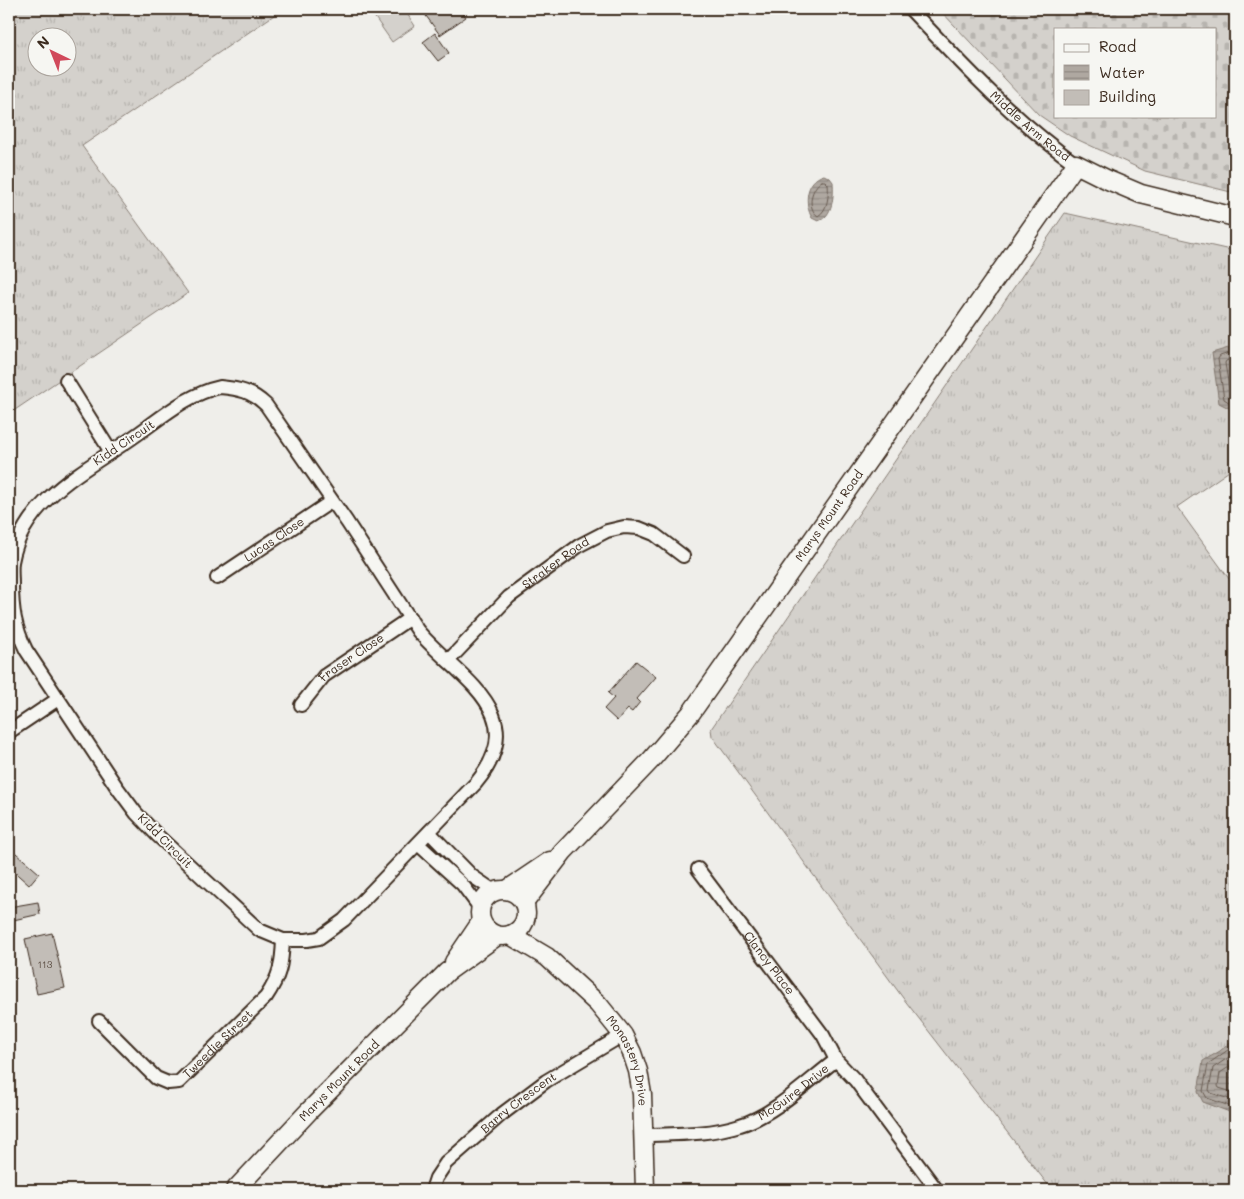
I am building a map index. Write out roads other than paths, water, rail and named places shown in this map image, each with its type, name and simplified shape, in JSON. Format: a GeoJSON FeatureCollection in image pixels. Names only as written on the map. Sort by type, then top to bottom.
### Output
{"type":"FeatureCollection","features":[{"type":"Feature","properties":{"kind":"street","name":"Middle Arm Road"},"geometry":{"type":"LineString","coordinates":[[910,9],[1026,126],[1076,164],[1142,194],[1235,216]]}},
{"type":"Feature","properties":{"kind":"street","name":"Marys Mount Road"},"geometry":{"type":"LineString","coordinates":[[524,912],[563,852],[651,760],[691,713],[1076,164]]}},
{"type":"Feature","properties":{"kind":"street"},"geometry":{"type":"LineString","coordinates":[[66,380],[111,452]]}},
{"type":"Feature","properties":{"kind":"street","name":"Kidd Circuit"},"geometry":{"type":"LineString","coordinates":[[220,387],[255,394],[271,412],[332,501],[430,645],[487,701],[496,722],[497,737],[492,760],[487,770],[344,920],[318,938],[283,940],[259,930],[158,836],[136,813],[116,786],[26,650],[18,632],[12,608],[10,562],[20,538],[37,509],[67,482],[195,394],[220,387]]}},
{"type":"Feature","properties":{"kind":"street","name":"Lucas Close"},"geometry":{"type":"LineString","coordinates":[[217,578],[332,501]]}},
{"type":"Feature","properties":{"kind":"street","name":"Straker Road"},"geometry":{"type":"LineString","coordinates":[[448,661],[509,597],[580,545],[607,531],[624,527],[639,528],[654,534],[683,556]]}},
{"type":"Feature","properties":{"kind":"street","name":"Fraser Close"},"geometry":{"type":"LineString","coordinates":[[301,705],[324,676],[410,618]]}},
{"type":"Feature","properties":{"kind":"street"},"geometry":{"type":"LineString","coordinates":[[9,732],[58,699]]}},
{"type":"Feature","properties":{"kind":"street"},"geometry":{"type":"LineString","coordinates":[[418,844],[462,884],[480,915],[485,928],[504,936],[516,932],[524,912],[514,892],[500,890],[472,876],[429,832]]}},
{"type":"Feature","properties":{"kind":"street","name":"Marys Mount Road"},"geometry":{"type":"LineString","coordinates":[[500,890],[563,852]]}},
{"type":"Feature","properties":{"kind":"street","name":"Clancy Place"},"geometry":{"type":"LineString","coordinates":[[698,869],[824,1035],[836,1060]]}},
{"type":"Feature","properties":{"kind":"street"},"geometry":{"type":"LineString","coordinates":[[480,915],[482,901],[500,890]]}},
{"type":"Feature","properties":{"kind":"street","name":"Monastery Drive"},"geometry":{"type":"LineString","coordinates":[[524,912],[547,957]]}},
{"type":"Feature","properties":{"kind":"street","name":"Marys Mount Road"},"geometry":{"type":"LineString","coordinates":[[447,972],[480,915]]}},
{"type":"Feature","properties":{"kind":"street","name":"Marys Mount Road"},"geometry":{"type":"LineString","coordinates":[[235,1190],[447,972],[504,936]]}},
{"type":"Feature","properties":{"kind":"street","name":"Monastery Drive"},"geometry":{"type":"LineString","coordinates":[[504,936],[547,957],[598,1004],[623,1035],[632,1053],[642,1094],[645,1190]]}},
{"type":"Feature","properties":{"kind":"street","name":"Tweedie Street"},"geometry":{"type":"LineString","coordinates":[[99,1021],[156,1078],[168,1083],[178,1082],[266,997],[279,976],[283,940]]}},
{"type":"Feature","properties":{"kind":"street","name":"Barry Crescent"},"geometry":{"type":"LineString","coordinates":[[432,1190],[436,1178],[446,1163],[502,1114],[546,1081],[623,1035]]}},
{"type":"Feature","properties":{"kind":"street","name":"McGuire Drive"},"geometry":{"type":"LineString","coordinates":[[644,1135],[719,1131],[742,1125],[768,1112],[836,1060],[855,1080],[937,1190]]}},
{"type":"Feature","properties":{"kind":"water"},"geometry":{"type":"Polygon","coordinates":[[[824,175],[833,182],[833,199],[827,215],[818,221],[812,218],[807,200],[813,182],[824,175]]]}},
{"type":"Feature","properties":{"kind":"water"},"geometry":{"type":"Polygon","coordinates":[[[1235,346],[1235,411],[1219,403],[1212,353],[1235,346]]]}},
{"type":"Feature","properties":{"kind":"water"},"geometry":{"type":"Polygon","coordinates":[[[1235,1038],[1235,1114],[1203,1102],[1198,1092],[1203,1061],[1220,1051],[1235,1038]]]}}]}
